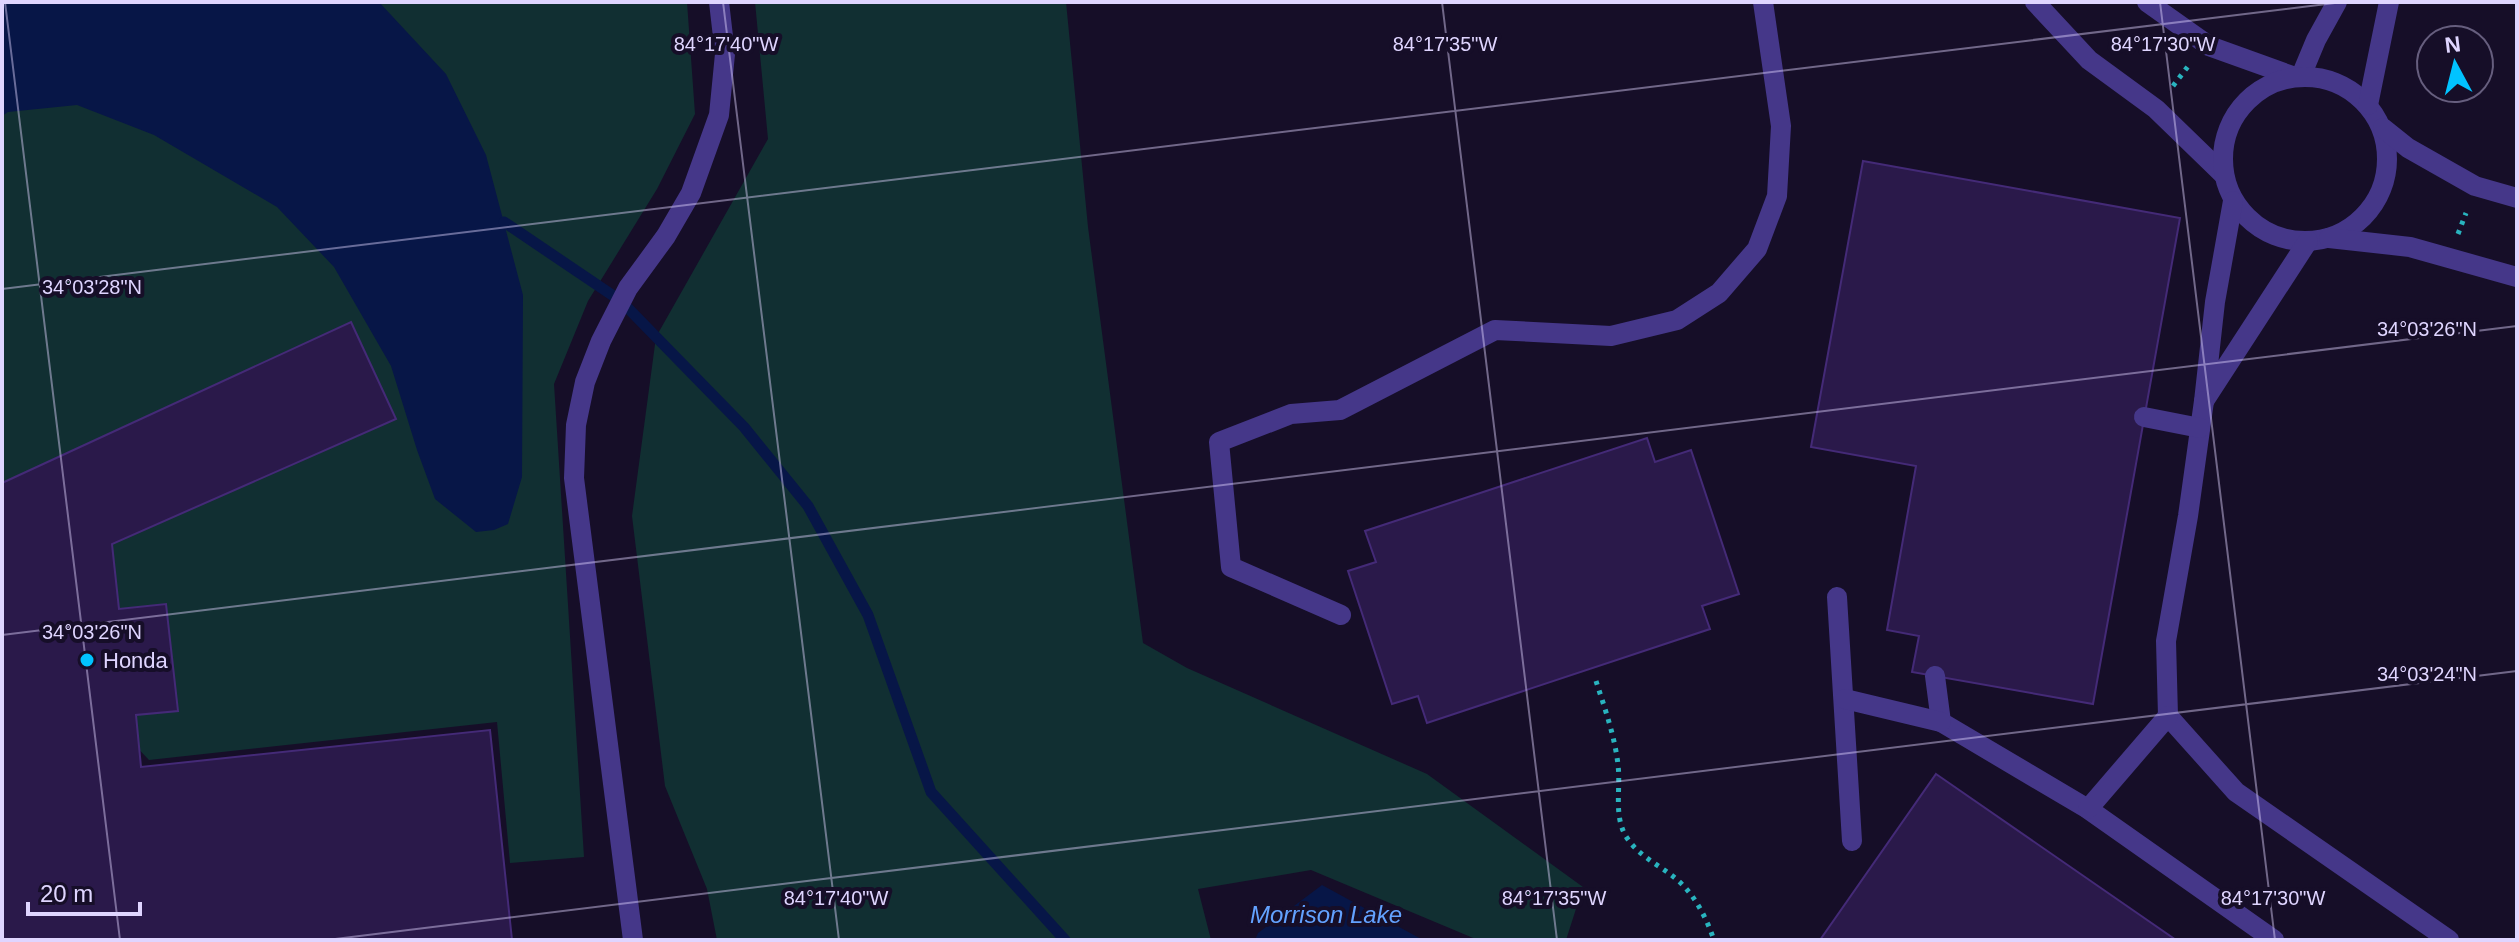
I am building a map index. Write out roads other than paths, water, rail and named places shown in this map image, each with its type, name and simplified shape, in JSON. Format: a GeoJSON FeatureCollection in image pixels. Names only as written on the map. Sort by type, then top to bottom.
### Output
{"type":"FeatureCollection","features":[{"type":"Feature","properties":{"kind":"street"},"geometry":{"type":"LineString","coordinates":[[633,940],[574,478],[576,425],[585,382],[601,341],[628,288],[666,236],[691,193],[719,115],[725,54],[719,2]]}},
{"type":"Feature","properties":{"kind":"street"},"geometry":{"type":"LineString","coordinates":[[1341,615],[1231,567],[1219,442],[1291,414],[1340,410],[1495,330],[1611,336],[1677,320],[1719,293],[1757,249],[1777,196],[1781,126],[1763,2]]}},
{"type":"Feature","properties":{"kind":"street"},"geometry":{"type":"LineString","coordinates":[[2035,2],[2089,60],[2156,109],[2223,174]]}},
{"type":"Feature","properties":{"kind":"street"},"geometry":{"type":"LineString","coordinates":[[2147,2],[2209,46],[2298,76],[2322,78],[2348,88],[2368,105],[2383,128],[2408,148],[2475,186],[2517,198]]}},
{"type":"Feature","properties":{"kind":"street"},"geometry":{"type":"LineString","coordinates":[[2337,2],[2298,76],[2269,84],[2247,99],[2231,121],[2222,147],[2223,174],[2233,201],[2250,221],[2274,236],[2301,242],[2319,240],[2410,247],[2517,277]]}},
{"type":"Feature","properties":{"kind":"street"},"geometry":{"type":"LineString","coordinates":[[2368,105],[2389,2]]}},
{"type":"Feature","properties":{"kind":"street"},"geometry":{"type":"LineString","coordinates":[[2204,401],[2319,240],[2354,226],[2373,206],[2385,181],[2388,155],[2383,128]]}},
{"type":"Feature","properties":{"kind":"street"},"geometry":{"type":"LineString","coordinates":[[2233,201],[2215,302],[2188,516],[2166,641],[2168,716],[2236,792],[2449,940]]}},
{"type":"Feature","properties":{"kind":"street"},"geometry":{"type":"LineString","coordinates":[[2144,417],[2200,428]]}},
{"type":"Feature","properties":{"kind":"street"},"geometry":{"type":"LineString","coordinates":[[1837,597],[1852,841]]}},
{"type":"Feature","properties":{"kind":"street"},"geometry":{"type":"LineString","coordinates":[[1935,676],[1941,722]]}},
{"type":"Feature","properties":{"kind":"street"},"geometry":{"type":"LineString","coordinates":[[1845,699],[1941,722],[2088,809],[2274,940]]}},
{"type":"Feature","properties":{"kind":"street"},"geometry":{"type":"LineString","coordinates":[[2088,809],[2168,716]]}},
{"type":"Feature","properties":{"kind":"water"},"geometry":{"type":"Polygon","coordinates":[[[2,2],[379,2],[446,74],[486,155],[523,295],[522,477],[508,524],[494,530],[476,532],[435,499],[391,366],[334,267],[277,207],[154,135],[77,105],[8,112],[2,116],[2,2]]]}},
{"type":"Feature","properties":{"kind":"water","name":"Morrison Lake"},"geometry":{"type":"Polygon","coordinates":[[[1322,885],[1423,940],[1255,940],[1258,933],[1322,885]]]}},
{"type":"Feature","properties":{"kind":"waterway"},"geometry":{"type":"LineString","coordinates":[[504,222],[621,301],[744,427],[808,506],[868,615],[931,792],[1065,940]]}},
{"type":"Feature","properties":{"kind":"place","name":"Honda"},"geometry":{"type":"Point","coordinates":[87,660]}}]}
